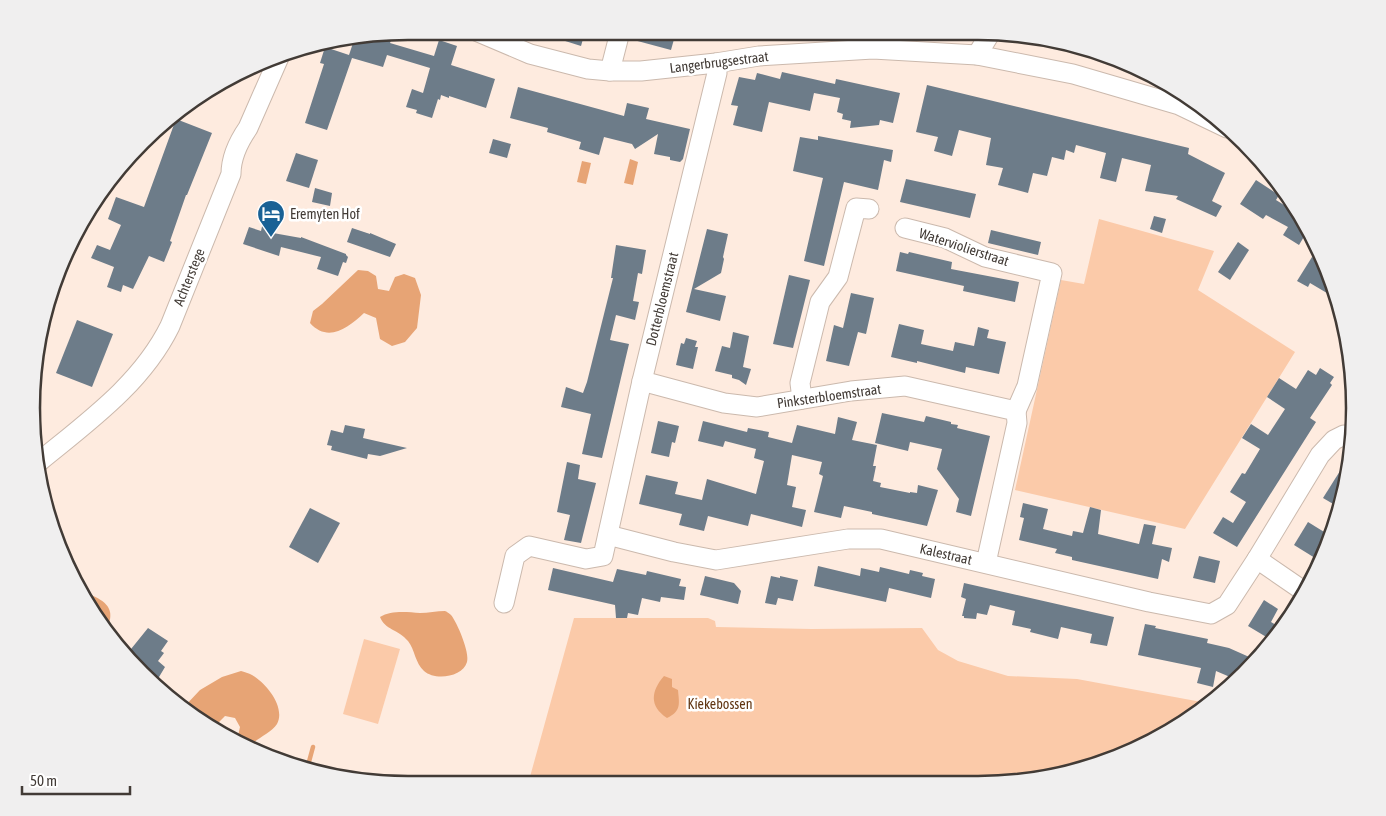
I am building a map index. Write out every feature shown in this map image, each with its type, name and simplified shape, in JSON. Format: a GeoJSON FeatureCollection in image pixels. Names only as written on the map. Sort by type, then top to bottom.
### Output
{"type":"FeatureCollection","features":[{"type":"Feature","properties":{"kind":"street","name":"Langerbrugsestraat"},"geometry":{"type":"LineString","coordinates":[[497,40],[530,54],[588,69],[610,71],[642,71],[795,52],[873,49],[977,55],[1073,74],[1176,98]]}},
{"type":"Feature","properties":{"kind":"street"},"geometry":{"type":"LineString","coordinates":[[610,71],[618,40]]}},
{"type":"Feature","properties":{"kind":"street"},"geometry":{"type":"LineString","coordinates":[[977,55],[986,40]]}},
{"type":"Feature","properties":{"kind":"street","name":"Dotterbloemstraat"},"geometry":{"type":"LineString","coordinates":[[608,535],[642,381],[717,73],[716,63]]}},
{"type":"Feature","properties":{"kind":"street","name":"Achterstege"},"geometry":{"type":"LineString","coordinates":[[43,458],[104,409],[134,378],[161,344],[231,174],[231,164],[242,137],[248,128],[276,65]]}},
{"type":"Feature","properties":{"kind":"street"},"geometry":{"type":"LineString","coordinates":[[802,399],[800,383],[820,302],[838,276],[856,208],[869,209]]}},
{"type":"Feature","properties":{"kind":"street","name":"Waterviolierstraat"},"geometry":{"type":"LineString","coordinates":[[905,228],[945,238],[985,257],[1052,273],[1027,386],[1016,411]]}},
{"type":"Feature","properties":{"kind":"street","name":"Pinksterbloemstraat"},"geometry":{"type":"LineString","coordinates":[[642,381],[724,403],[757,407],[851,391],[905,386],[1016,411]]}},
{"type":"Feature","properties":{"kind":"street"},"geometry":{"type":"LineString","coordinates":[[986,563],[1017,423],[1016,411]]}},
{"type":"Feature","properties":{"kind":"street","name":"Kalestraat"},"geometry":{"type":"LineString","coordinates":[[608,535],[674,552],[716,560],[848,539],[880,539],[1149,602],[1211,614],[1227,605],[1320,455],[1334,440],[1345,435]]}},
{"type":"Feature","properties":{"kind":"street"},"geometry":{"type":"LineString","coordinates":[[504,603],[515,556],[529,546],[586,559],[603,556],[608,535]]}},
{"type":"Feature","properties":{"kind":"street"},"geometry":{"type":"LineString","coordinates":[[1257,559],[1299,588]]}},
{"type":"Feature","properties":{"kind":"green space"},"geometry":{"type":"Polygon","coordinates":[[[1099,219],[1214,251],[1198,290],[1295,352],[1185,529],[1015,490],[1061,280],[1084,284],[1099,219]]]}},
{"type":"Feature","properties":{"kind":"green space","name":"Kiekebossen"},"geometry":{"type":"Polygon","coordinates":[[[574,618],[708,618],[715,621],[716,627],[812,629],[922,628],[938,650],[958,661],[1008,676],[1077,679],[1200,702],[1162,727],[1119,748],[1073,763],[1026,773],[978,776],[530,776],[574,618]]]}},
{"type":"Feature","properties":{"kind":"green space"},"geometry":{"type":"Polygon","coordinates":[[[364,639],[400,649],[378,724],[343,714],[364,639]]]}},
{"type":"Feature","properties":{"kind":"shaded area"},"geometry":{"type":"Polygon","coordinates":[[[630,159],[638,162],[633,185],[624,183],[630,159]]]}},
{"type":"Feature","properties":{"kind":"shaded area"},"geometry":{"type":"Polygon","coordinates":[[[582,161],[591,163],[586,184],[577,182],[582,161]]]}},
{"type":"Feature","properties":{"kind":"shaded area"},"geometry":{"type":"Polygon","coordinates":[[[358,270],[368,271],[376,276],[378,289],[389,291],[395,277],[404,274],[415,278],[421,295],[417,328],[405,342],[392,346],[380,339],[376,318],[364,313],[345,328],[331,333],[317,329],[310,323],[313,311],[358,270]]]}},
{"type":"Feature","properties":{"kind":"shaded area"},"geometry":{"type":"Polygon","coordinates":[[[91,595],[103,601],[109,609],[109,622],[102,612],[91,595]]]}},
{"type":"Feature","properties":{"kind":"shaded area"},"geometry":{"type":"Polygon","coordinates":[[[445,611],[454,619],[465,645],[467,662],[455,674],[441,677],[424,671],[408,641],[385,625],[380,617],[394,612],[420,613],[445,611]]]}},
{"type":"Feature","properties":{"kind":"shaded area"},"geometry":{"type":"Polygon","coordinates":[[[241,671],[251,674],[263,684],[277,703],[279,717],[277,724],[254,742],[238,734],[240,727],[235,718],[225,716],[219,724],[188,703],[200,690],[222,677],[241,671]]]}},
{"type":"Feature","properties":{"kind":"shaded area"},"geometry":{"type":"Polygon","coordinates":[[[664,676],[672,679],[672,687],[678,690],[679,699],[679,706],[667,718],[657,708],[654,698],[656,687],[664,676]]]}},
{"type":"Feature","properties":{"kind":"building"},"geometry":{"type":"Polygon","coordinates":[[[439,40],[457,46],[451,65],[495,79],[486,108],[441,95],[432,118],[416,113],[417,110],[406,107],[412,89],[423,93],[430,68],[387,55],[383,67],[352,58],[327,130],[305,123],[324,64],[320,63],[324,50],[330,49],[349,55],[353,44],[391,41],[390,43],[434,56],[439,40]]]}},
{"type":"Feature","properties":{"kind":"building"},"geometry":{"type":"Polygon","coordinates":[[[562,40],[583,40],[581,46],[562,40]]]}},
{"type":"Feature","properties":{"kind":"building"},"geometry":{"type":"Polygon","coordinates":[[[634,40],[674,40],[671,50],[634,40]]]}},
{"type":"Feature","properties":{"kind":"building"},"geometry":{"type":"Polygon","coordinates":[[[782,72],[835,84],[836,79],[900,93],[893,123],[880,120],[879,125],[850,128],[851,121],[842,119],[843,114],[837,112],[840,98],[814,93],[810,111],[769,102],[762,132],[733,125],[738,106],[731,105],[739,77],[755,80],[757,73],[780,79],[782,72]]]}},
{"type":"Feature","properties":{"kind":"building"},"geometry":{"type":"Polygon","coordinates":[[[927,85],[1189,148],[1188,154],[1225,173],[1212,201],[1222,206],[1216,217],[1176,199],[1178,196],[1145,191],[1151,165],[1122,158],[1116,182],[1100,178],[1106,153],[1076,145],[1074,153],[1066,150],[1064,160],[1052,157],[1047,176],[1033,173],[1028,193],[998,185],[1003,168],[986,165],[991,138],[959,130],[952,156],[934,151],[938,137],[916,132],[927,85]]]}},
{"type":"Feature","properties":{"kind":"building"},"geometry":{"type":"Polygon","coordinates":[[[518,87],[624,116],[627,103],[649,108],[646,119],[690,129],[683,159],[680,162],[670,160],[670,157],[654,154],[658,134],[635,149],[632,144],[604,137],[599,155],[579,149],[581,142],[547,132],[548,128],[510,118],[518,87]]]}},
{"type":"Feature","properties":{"kind":"building"},"geometry":{"type":"Polygon","coordinates":[[[179,120],[212,133],[186,195],[164,262],[149,256],[133,289],[123,285],[121,292],[107,287],[114,267],[91,258],[97,245],[110,250],[121,225],[108,219],[116,197],[144,207],[174,124],[179,120]]]}},
{"type":"Feature","properties":{"kind":"building"},"geometry":{"type":"Polygon","coordinates":[[[818,136],[893,150],[891,162],[884,160],[878,190],[844,182],[824,266],[804,261],[823,178],[793,171],[800,137],[818,140],[818,136]]]}},
{"type":"Feature","properties":{"kind":"building"},"geometry":{"type":"Polygon","coordinates":[[[493,139],[511,144],[507,158],[489,153],[493,139]]]}},
{"type":"Feature","properties":{"kind":"building"},"geometry":{"type":"Polygon","coordinates":[[[296,153],[318,160],[309,188],[286,181],[296,153]]]}},
{"type":"Feature","properties":{"kind":"building"},"geometry":{"type":"Polygon","coordinates":[[[906,179],[976,194],[970,218],[900,202],[906,179]]]}},
{"type":"Feature","properties":{"kind":"building"},"geometry":{"type":"Polygon","coordinates":[[[1256,180],[1277,193],[1278,196],[1276,200],[1285,206],[1304,237],[1299,245],[1283,235],[1288,227],[1266,215],[1263,219],[1240,204],[1256,180]]]}},
{"type":"Feature","properties":{"kind":"building"},"geometry":{"type":"Polygon","coordinates":[[[315,188],[332,193],[330,206],[312,202],[315,188]]]}},
{"type":"Feature","properties":{"kind":"building"},"geometry":{"type":"Polygon","coordinates":[[[1154,216],[1166,219],[1162,233],[1150,229],[1154,216]]]}},
{"type":"Feature","properties":{"kind":"building"},"geometry":{"type":"Polygon","coordinates":[[[264,218],[276,221],[273,233],[301,237],[346,254],[348,257],[346,263],[343,262],[338,276],[317,269],[321,257],[281,247],[279,256],[243,244],[249,227],[261,231],[264,218]]]}},
{"type":"Feature","properties":{"kind":"building"},"geometry":{"type":"Polygon","coordinates":[[[352,228],[396,244],[390,257],[347,242],[352,228]]]}},
{"type":"Feature","properties":{"kind":"building"},"geometry":{"type":"Polygon","coordinates":[[[707,229],[728,234],[721,273],[694,289],[726,296],[720,321],[686,312],[707,229]]]}},
{"type":"Feature","properties":{"kind":"building"},"geometry":{"type":"Polygon","coordinates":[[[991,230],[1041,242],[1038,255],[988,243],[991,230]]]}},
{"type":"Feature","properties":{"kind":"building"},"geometry":{"type":"Polygon","coordinates":[[[1238,242],[1249,250],[1230,280],[1218,272],[1238,242]]]}},
{"type":"Feature","properties":{"kind":"building"},"geometry":{"type":"Polygon","coordinates":[[[616,245],[646,250],[642,274],[638,273],[633,301],[639,302],[635,320],[616,315],[610,340],[629,344],[602,458],[582,454],[591,414],[561,407],[566,387],[583,393],[587,382],[613,278],[611,278],[616,245]]]}},
{"type":"Feature","properties":{"kind":"building"},"geometry":{"type":"Polygon","coordinates":[[[900,252],[908,254],[909,252],[952,262],[951,269],[1019,282],[1015,302],[963,291],[964,286],[896,271],[900,252]]]}},
{"type":"Feature","properties":{"kind":"building"},"geometry":{"type":"Polygon","coordinates":[[[1312,257],[1318,267],[1327,293],[1310,283],[1308,287],[1297,281],[1312,257]]]}},
{"type":"Feature","properties":{"kind":"building"},"geometry":{"type":"Polygon","coordinates":[[[789,275],[810,280],[793,348],[773,344],[789,275]]]}},
{"type":"Feature","properties":{"kind":"building"},"geometry":{"type":"Polygon","coordinates":[[[851,293],[874,298],[866,334],[858,332],[849,366],[826,361],[834,325],[843,328],[851,293]]]}},
{"type":"Feature","properties":{"kind":"building"},"geometry":{"type":"Polygon","coordinates":[[[77,320],[113,334],[92,387],[56,373],[77,320]]]}},
{"type":"Feature","properties":{"kind":"building"},"geometry":{"type":"Polygon","coordinates":[[[899,324],[924,330],[921,344],[953,351],[955,342],[974,346],[978,327],[989,330],[987,338],[1006,342],[999,374],[966,367],[965,373],[917,361],[917,363],[891,357],[899,324]]]}},
{"type":"Feature","properties":{"kind":"building"},"geometry":{"type":"Polygon","coordinates":[[[733,332],[749,336],[743,367],[751,369],[746,385],[732,378],[732,375],[715,371],[722,346],[730,348],[733,332]]]}},
{"type":"Feature","properties":{"kind":"building"},"geometry":{"type":"Polygon","coordinates":[[[686,338],[697,341],[695,347],[698,347],[693,369],[676,365],[681,343],[684,344],[686,338]]]}},
{"type":"Feature","properties":{"kind":"building"},"geometry":{"type":"Polygon","coordinates":[[[1320,368],[1334,377],[1330,383],[1332,385],[1310,418],[1316,422],[1237,547],[1213,533],[1223,517],[1233,523],[1246,502],[1230,492],[1242,473],[1245,474],[1260,449],[1242,438],[1251,424],[1268,435],[1285,409],[1267,397],[1279,378],[1296,389],[1308,370],[1316,375],[1320,368]]]}},
{"type":"Feature","properties":{"kind":"building"},"geometry":{"type":"Polygon","coordinates":[[[882,413],[924,422],[926,416],[951,422],[951,424],[958,425],[957,428],[990,436],[971,516],[956,512],[959,499],[937,469],[942,449],[910,442],[908,451],[875,443],[882,413]]]}},
{"type":"Feature","properties":{"kind":"building"},"geometry":{"type":"Polygon","coordinates":[[[838,417],[857,422],[852,440],[877,445],[873,466],[876,466],[873,481],[881,483],[880,487],[910,493],[917,493],[918,485],[938,490],[927,526],[844,506],[841,518],[814,512],[823,476],[819,474],[822,462],[792,455],[787,485],[796,487],[792,507],[806,510],[802,527],[751,514],[748,526],[708,516],[704,531],[679,525],[682,514],[639,504],[646,475],[678,482],[675,494],[702,500],[707,479],[756,494],[764,461],[754,458],[756,449],[725,441],[723,447],[698,441],[703,421],[747,432],[748,428],[769,432],[768,437],[792,443],[797,425],[835,434],[838,417]]]}},
{"type":"Feature","properties":{"kind":"building"},"geometry":{"type":"Polygon","coordinates":[[[658,421],[679,426],[675,443],[672,442],[669,457],[651,453],[658,421]]]}},
{"type":"Feature","properties":{"kind":"building"},"geometry":{"type":"Polygon","coordinates":[[[345,425],[365,429],[363,438],[407,448],[380,456],[368,454],[367,459],[331,450],[332,446],[327,445],[331,430],[343,433],[345,425]]]}},
{"type":"Feature","properties":{"kind":"building"},"geometry":{"type":"Polygon","coordinates":[[[567,462],[580,465],[578,479],[596,483],[581,543],[564,540],[570,515],[557,512],[567,462]]]}},
{"type":"Feature","properties":{"kind":"building"},"geometry":{"type":"Polygon","coordinates":[[[1340,471],[1340,471],[1333,504],[1323,498],[1340,471]]]}},
{"type":"Feature","properties":{"kind":"building"},"geometry":{"type":"Polygon","coordinates":[[[1023,503],[1048,509],[1043,529],[1072,536],[1073,531],[1083,533],[1090,507],[1101,510],[1098,534],[1139,544],[1144,524],[1156,526],[1152,544],[1172,548],[1169,562],[1162,559],[1158,579],[1072,560],[1072,557],[1055,553],[1057,549],[1019,540],[1024,518],[1020,517],[1023,503]]]}},
{"type":"Feature","properties":{"kind":"building"},"geometry":{"type":"Polygon","coordinates":[[[310,508],[340,523],[318,563],[289,547],[310,508]]]}},
{"type":"Feature","properties":{"kind":"building"},"geometry":{"type":"Polygon","coordinates":[[[1308,522],[1324,532],[1314,557],[1294,545],[1308,522]]]}},
{"type":"Feature","properties":{"kind":"building"},"geometry":{"type":"Polygon","coordinates":[[[1199,556],[1220,561],[1215,583],[1193,578],[1199,556]]]}},
{"type":"Feature","properties":{"kind":"building"},"geometry":{"type":"Polygon","coordinates":[[[818,566],[860,576],[861,568],[879,572],[880,567],[909,574],[910,570],[923,573],[922,576],[935,579],[931,598],[889,588],[886,602],[814,586],[818,566]]]}},
{"type":"Feature","properties":{"kind":"building"},"geometry":{"type":"Polygon","coordinates":[[[553,568],[613,582],[617,569],[646,575],[647,571],[681,579],[679,586],[686,587],[684,600],[661,597],[660,602],[642,598],[638,615],[628,613],[627,618],[616,618],[615,605],[548,590],[553,568]]]}},
{"type":"Feature","properties":{"kind":"building"},"geometry":{"type":"Polygon","coordinates":[[[705,576],[734,583],[741,591],[738,604],[700,595],[705,576]]]}},
{"type":"Feature","properties":{"kind":"building"},"geometry":{"type":"Polygon","coordinates":[[[771,576],[798,580],[793,601],[778,598],[776,605],[765,603],[771,576]]]}},
{"type":"Feature","properties":{"kind":"building"},"geometry":{"type":"Polygon","coordinates":[[[964,583],[1114,617],[1107,646],[1090,643],[1092,634],[1061,627],[1058,639],[1030,632],[1031,629],[1012,625],[1015,611],[990,605],[987,615],[977,613],[976,619],[964,618],[962,616],[966,599],[961,597],[964,583]]]}},
{"type":"Feature","properties":{"kind":"building"},"geometry":{"type":"Polygon","coordinates":[[[1264,600],[1278,609],[1271,622],[1275,625],[1266,637],[1248,626],[1264,600]]]}},
{"type":"Feature","properties":{"kind":"building"},"geometry":{"type":"Polygon","coordinates":[[[1145,624],[1156,626],[1155,628],[1208,639],[1207,643],[1229,648],[1249,657],[1229,677],[1216,671],[1213,687],[1197,683],[1201,668],[1138,655],[1145,624]]]}},
{"type":"Feature","properties":{"kind":"building"},"geometry":{"type":"Polygon","coordinates":[[[148,628],[168,641],[161,651],[164,653],[158,661],[165,667],[158,678],[131,651],[148,628]]]}},
{"type":"Feature","properties":{"kind":"waterway"},"geometry":{"type":"LineString","coordinates":[[309,762],[313,747]]}},
{"type":"Feature","properties":{"kind":"place","name":"Eremyten Hof"},"geometry":{"type":"Point","coordinates":[271,238]}}]}
